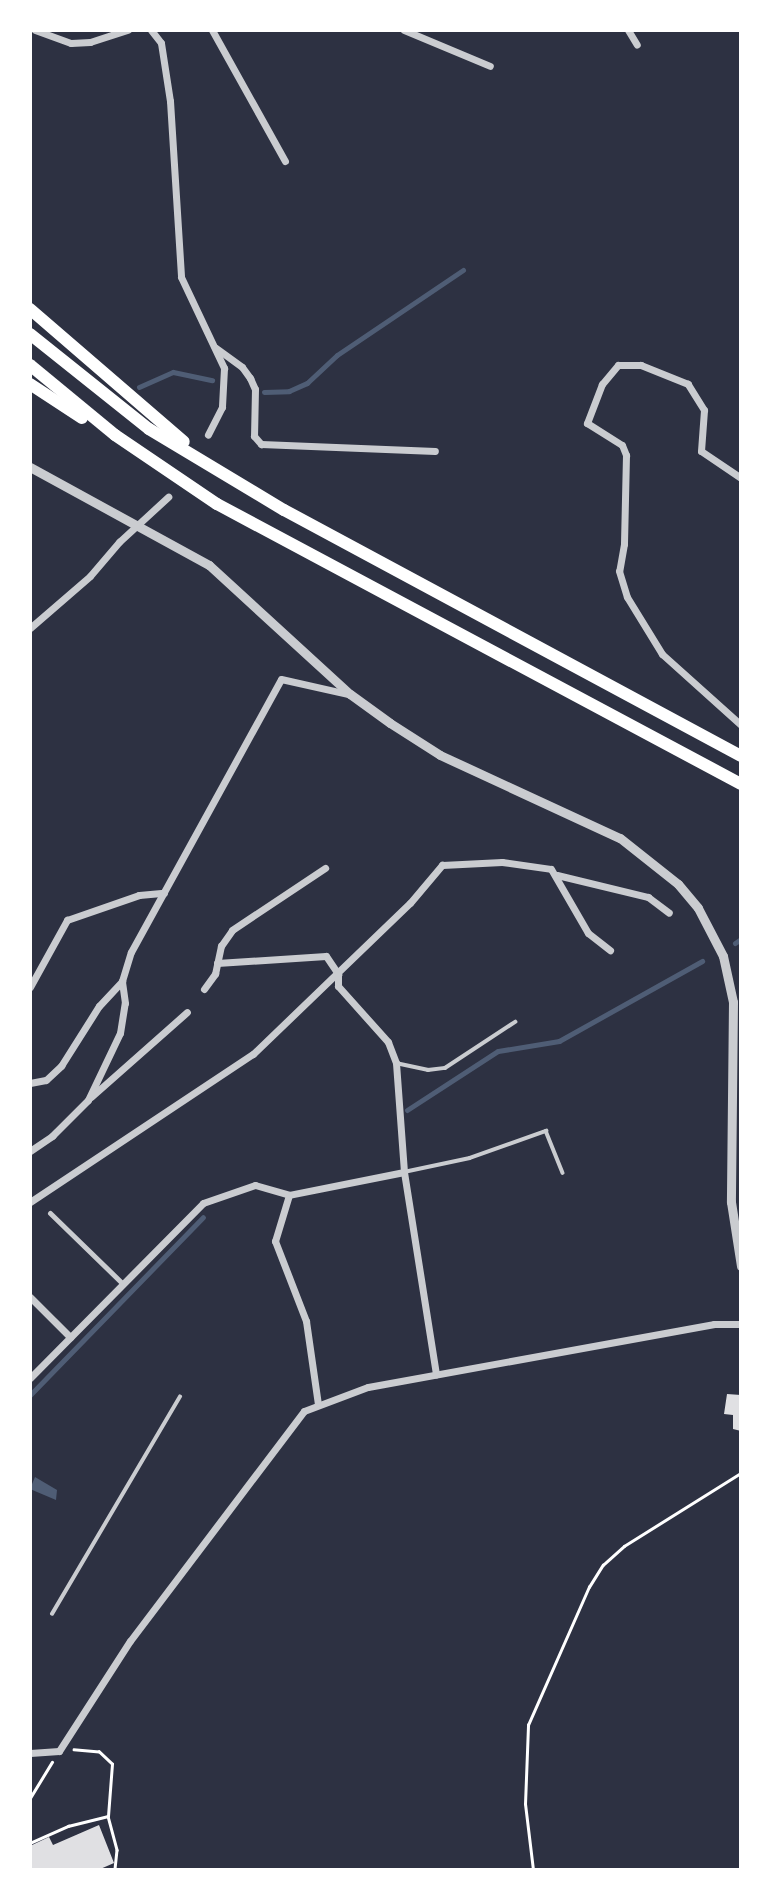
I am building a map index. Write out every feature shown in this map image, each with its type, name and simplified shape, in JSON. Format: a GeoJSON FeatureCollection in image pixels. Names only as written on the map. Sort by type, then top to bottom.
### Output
{"type":"FeatureCollection","features":[{"type":"Feature","properties":{"kind":"highway"},"geometry":{"type":"LineString","coordinates":[[30,309],[105,379],[217,468]]}},
{"type":"Feature","properties":{"kind":"highway"},"geometry":{"type":"LineString","coordinates":[[30,334],[149,429],[370,559],[741,755]]}},
{"type":"Feature","properties":{"kind":"highway"},"geometry":{"type":"LineString","coordinates":[[30,365],[115,435]]}},
{"type":"Feature","properties":{"kind":"highway"},"geometry":{"type":"LineString","coordinates":[[30,384],[272,536],[741,784]]}},
{"type":"Feature","properties":{"kind":"street"},"geometry":{"type":"LineString","coordinates":[[35,30],[71,43],[90,42],[128,30]]}},
{"type":"Feature","properties":{"kind":"street"},"geometry":{"type":"LineString","coordinates":[[151,30],[161,43],[170,101],[181,277],[216,348],[226,387],[208,435]]}},
{"type":"Feature","properties":{"kind":"street"},"geometry":{"type":"LineString","coordinates":[[212,30],[285,161]]}},
{"type":"Feature","properties":{"kind":"street"},"geometry":{"type":"LineString","coordinates":[[404,30],[490,66]]}},
{"type":"Feature","properties":{"kind":"street"},"geometry":{"type":"LineString","coordinates":[[628,30],[637,45]]}},
{"type":"Feature","properties":{"kind":"street"},"geometry":{"type":"LineString","coordinates":[[216,348],[242,367],[255,389],[254,436],[261,444],[435,450]]}},
{"type":"Feature","properties":{"kind":"street"},"geometry":{"type":"LineString","coordinates":[[741,478],[701,451],[704,410],[688,384],[640,365],[618,365],[602,384],[587,422],[622,445],[626,455],[624,544],[619,571],[627,597],[662,654],[741,725]]}},
{"type":"Feature","properties":{"kind":"street"},"geometry":{"type":"LineString","coordinates":[[30,467],[209,565],[350,694],[440,755],[620,838],[678,884],[698,908],[723,956],[733,1002],[737,1082],[731,1202],[741,1266]]}},
{"type":"Feature","properties":{"kind":"street"},"geometry":{"type":"LineString","coordinates":[[30,628],[90,576],[119,542],[168,497]]}},
{"type":"Feature","properties":{"kind":"street"},"geometry":{"type":"LineString","coordinates":[[30,1083],[46,1080],[61,1066],[99,1006],[122,981],[131,953],[281,679],[350,694]]}},
{"type":"Feature","properties":{"kind":"street"},"geometry":{"type":"LineString","coordinates":[[30,1202],[253,1054],[338,974],[442,864],[533,864],[558,875],[648,897],[669,913]]}},
{"type":"Feature","properties":{"kind":"street"},"geometry":{"type":"LineString","coordinates":[[204,989],[232,930],[325,868]]}},
{"type":"Feature","properties":{"kind":"street"},"geometry":{"type":"LineString","coordinates":[[558,875],[565,898],[588,933],[610,950]]}},
{"type":"Feature","properties":{"kind":"street"},"geometry":{"type":"LineString","coordinates":[[30,987],[66,920],[139,895],[164,893]]}},
{"type":"Feature","properties":{"kind":"street"},"geometry":{"type":"LineString","coordinates":[[217,963],[319,954],[331,962],[338,974],[338,986],[388,1042],[396,1063],[404,1172],[436,1374]]}},
{"type":"Feature","properties":{"kind":"street"},"geometry":{"type":"LineString","coordinates":[[88,1100],[120,1033],[125,1003],[122,981]]}},
{"type":"Feature","properties":{"kind":"street"},"geometry":{"type":"LineString","coordinates":[[30,1151],[52,1136],[88,1100],[187,1012]]}},
{"type":"Feature","properties":{"kind":"street"},"geometry":{"type":"LineString","coordinates":[[30,1378],[203,1203],[255,1185],[289,1195],[404,1172]]}},
{"type":"Feature","properties":{"kind":"street"},"geometry":{"type":"LineString","coordinates":[[289,1195],[275,1241],[306,1321],[318,1404]]}},
{"type":"Feature","properties":{"kind":"street"},"geometry":{"type":"LineString","coordinates":[[50,1213],[122,1283]]}},
{"type":"Feature","properties":{"kind":"street"},"geometry":{"type":"LineString","coordinates":[[30,1297],[70,1337]]}},
{"type":"Feature","properties":{"kind":"street"},"geometry":{"type":"LineString","coordinates":[[30,1752],[59,1751],[130,1641],[304,1411],[368,1387],[714,1324],[741,1324]]}},
{"type":"Feature","properties":{"kind":"lane"},"geometry":{"type":"LineString","coordinates":[[396,1063],[428,1070],[446,1068],[515,1022]]}},
{"type":"Feature","properties":{"kind":"lane"},"geometry":{"type":"LineString","coordinates":[[404,1172],[470,1158],[546,1131],[563,1173]]}},
{"type":"Feature","properties":{"kind":"lane"},"geometry":{"type":"LineString","coordinates":[[52,1614],[180,1397]]}},
{"type":"Feature","properties":{"kind":"path"},"geometry":{"type":"LineString","coordinates":[[533,1870],[525,1804],[528,1725],[589,1587],[603,1565],[624,1546],[741,1473]]}},
{"type":"Feature","properties":{"kind":"path"},"geometry":{"type":"LineString","coordinates":[[30,1797],[59,1751],[85,1750],[108,1756],[112,1764],[109,1835],[117,1850],[115,1870]]}},
{"type":"Feature","properties":{"kind":"path"},"geometry":{"type":"LineString","coordinates":[[30,1843],[68,1826],[108,1816]]}},
{"type":"Feature","properties":{"kind":"water"},"geometry":{"type":"Polygon","coordinates":[[[35,1477],[57,1490],[56,1500],[30,1489],[35,1477]]]}},
{"type":"Feature","properties":{"kind":"building"},"geometry":{"type":"Polygon","coordinates":[[[727,1394],[741,1395],[741,1431],[733,1429],[733,1415],[724,1414],[727,1394]]]}},
{"type":"Feature","properties":{"kind":"building"},"geometry":{"type":"Polygon","coordinates":[[[99,1825],[114,1863],[98,1870],[30,1870],[30,1846],[49,1837],[53,1845],[99,1825]]]}},
{"type":"Feature","properties":{"kind":"waterway"},"geometry":{"type":"LineString","coordinates":[[264,392],[289,391],[307,383],[337,355],[463,270]]}},
{"type":"Feature","properties":{"kind":"waterway"},"geometry":{"type":"LineString","coordinates":[[139,387],[173,372],[212,380]]}},
{"type":"Feature","properties":{"kind":"waterway"},"geometry":{"type":"LineString","coordinates":[[735,943],[741,939]]}},
{"type":"Feature","properties":{"kind":"waterway"},"geometry":{"type":"LineString","coordinates":[[407,1110],[498,1051],[559,1041],[702,961]]}},
{"type":"Feature","properties":{"kind":"waterway"},"geometry":{"type":"LineString","coordinates":[[30,1395],[203,1217]]}}]}
